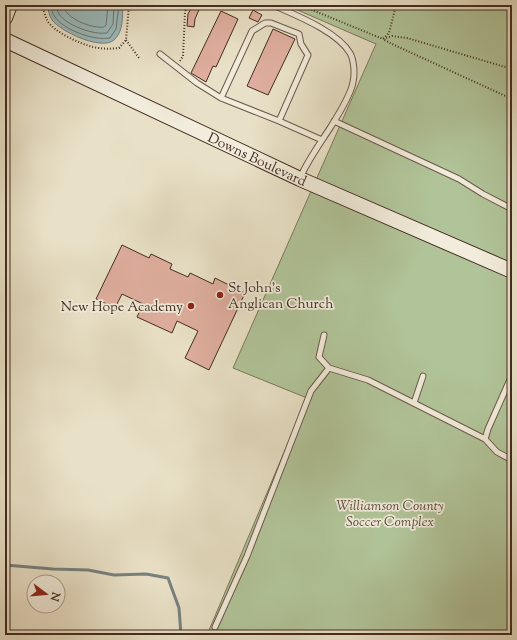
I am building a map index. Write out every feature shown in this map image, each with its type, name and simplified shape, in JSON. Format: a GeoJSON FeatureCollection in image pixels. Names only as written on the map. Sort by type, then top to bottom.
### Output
{"type":"FeatureCollection","features":[{"type":"Feature","properties":{"kind":"street"},"geometry":{"type":"LineString","coordinates":[[5,18],[10,5]]}},
{"type":"Feature","properties":{"kind":"street","name":"Downs Boulevard"},"geometry":{"type":"LineString","coordinates":[[5,40],[300,179],[512,271]]}},
{"type":"Feature","properties":{"kind":"lane"},"geometry":{"type":"LineString","coordinates":[[273,5],[312,23],[334,36],[350,53],[353,64],[353,82],[347,97],[334,121],[307,162],[300,179]]}},
{"type":"Feature","properties":{"kind":"lane"},"geometry":{"type":"LineString","coordinates":[[221,98],[252,31],[265,23],[271,23],[299,34],[301,44],[308,55],[279,121]]}},
{"type":"Feature","properties":{"kind":"lane"},"geometry":{"type":"LineString","coordinates":[[160,54],[197,83],[221,98],[322,140]]}},
{"type":"Feature","properties":{"kind":"lane"},"geometry":{"type":"LineString","coordinates":[[334,121],[459,179],[483,194],[512,209]]}},
{"type":"Feature","properties":{"kind":"lane"},"geometry":{"type":"LineString","coordinates":[[324,335],[319,357],[328,368],[368,380],[485,439],[497,452],[511,458]]}},
{"type":"Feature","properties":{"kind":"lane"},"geometry":{"type":"LineString","coordinates":[[215,627],[247,556],[311,391],[328,368]]}},
{"type":"Feature","properties":{"kind":"lane"},"geometry":{"type":"LineString","coordinates":[[485,439],[512,375]]}},
{"type":"Feature","properties":{"kind":"lane"},"geometry":{"type":"LineString","coordinates":[[414,403],[423,376]]}},
{"type":"Feature","properties":{"kind":"path"},"geometry":{"type":"LineString","coordinates":[[43,5],[47,21],[57,30],[82,43],[93,47],[108,49],[119,48],[126,40],[129,5]]}},
{"type":"Feature","properties":{"kind":"path"},"geometry":{"type":"LineString","coordinates":[[179,64],[183,56],[187,5]]}},
{"type":"Feature","properties":{"kind":"path"},"geometry":{"type":"LineString","coordinates":[[300,5],[383,39],[512,99]]}},
{"type":"Feature","properties":{"kind":"path"},"geometry":{"type":"LineString","coordinates":[[383,39],[389,33],[396,5]]}},
{"type":"Feature","properties":{"kind":"path"},"geometry":{"type":"LineString","coordinates":[[383,39],[392,36],[407,38],[512,69]]}},
{"type":"Feature","properties":{"kind":"path"},"geometry":{"type":"LineString","coordinates":[[126,40],[139,58]]}},
{"type":"Feature","properties":{"kind":"green space","name":"Williamson County Soccer Complex"},"geometry":{"type":"Polygon","coordinates":[[[286,5],[512,5],[512,635],[207,635],[307,398],[233,368],[376,44],[286,5]]]}},
{"type":"Feature","properties":{"kind":"water"},"geometry":{"type":"Polygon","coordinates":[[[48,5],[123,5],[121,28],[114,40],[108,43],[100,43],[81,38],[63,29],[52,20],[48,11],[48,5]]]}},
{"type":"Feature","properties":{"kind":"building"},"geometry":{"type":"Polygon","coordinates":[[[193,5],[201,5],[195,19],[194,27],[187,26],[188,14],[193,5]]]}},
{"type":"Feature","properties":{"kind":"building"},"geometry":{"type":"Polygon","coordinates":[[[253,10],[262,15],[258,22],[249,18],[253,10]]]}},
{"type":"Feature","properties":{"kind":"building"},"geometry":{"type":"Polygon","coordinates":[[[221,11],[238,19],[216,67],[213,66],[206,82],[191,73],[221,11]]]}},
{"type":"Feature","properties":{"kind":"building"},"geometry":{"type":"Polygon","coordinates":[[[273,29],[295,39],[268,95],[247,86],[273,29]]]}},
{"type":"Feature","properties":{"kind":"building","name":"New Hope Academy"},"geometry":{"type":"Polygon","coordinates":[[[122,245],[149,258],[151,254],[172,264],[170,269],[188,277],[190,273],[213,284],[215,278],[245,293],[209,370],[185,358],[198,331],[177,321],[172,333],[137,317],[143,304],[122,294],[115,308],[96,299],[122,245]]]}},
{"type":"Feature","properties":{"kind":"waterway"},"geometry":{"type":"LineString","coordinates":[[5,565],[88,570],[114,575],[146,574],[168,578],[179,608],[181,635]]}},
{"type":"Feature","properties":{"kind":"place","name":"St John's Anglican Church"},"geometry":{"type":"Point","coordinates":[220,295]}},
{"type":"Feature","properties":{"kind":"place","name":"New Hope Academy"},"geometry":{"type":"Point","coordinates":[191,306]}}]}
